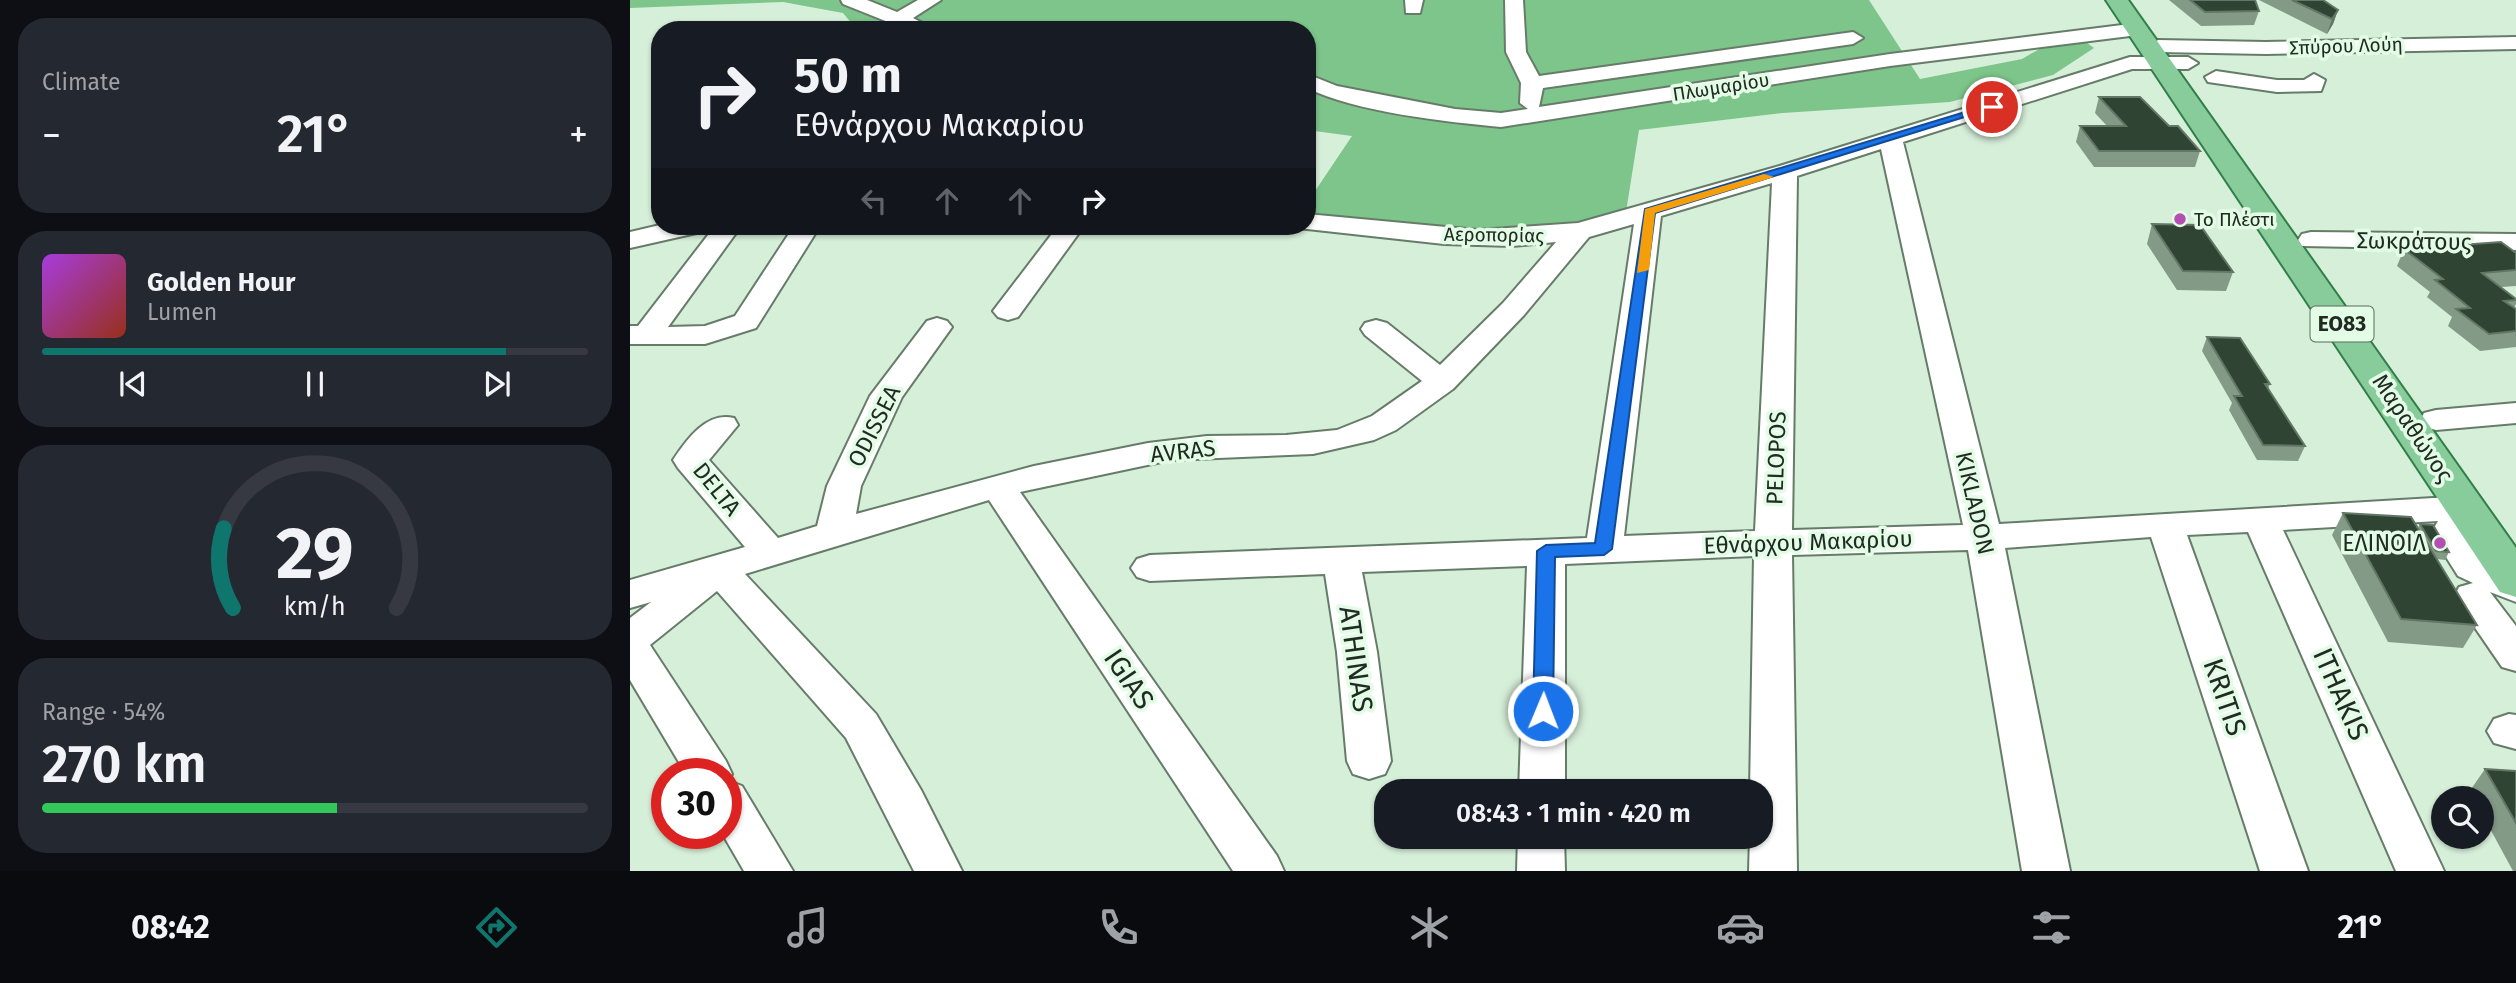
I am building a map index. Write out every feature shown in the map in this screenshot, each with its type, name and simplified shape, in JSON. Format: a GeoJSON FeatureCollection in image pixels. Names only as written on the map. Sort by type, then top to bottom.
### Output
{"type":"FeatureCollection","features":[{"type":"Feature","properties":{"kind":"main road","name":"Μαραθώνος"},"geometry":{"type":"LineString","coordinates":[[2117,0],[2174,60],[2311,240],[2516,534]]}},
{"type":"Feature","properties":{"kind":"main road","name":"Μαραθώνος"},"geometry":{"type":"LineString","coordinates":[[2141,0],[2267,221],[2312,280],[2516,581]]}},
{"type":"Feature","properties":{"kind":"main road"},"geometry":{"type":"LineString","coordinates":[[2125,66],[2174,60]]}},
{"type":"Feature","properties":{"kind":"street"},"geometry":{"type":"LineString","coordinates":[[850,0],[903,21]]}},
{"type":"Feature","properties":{"kind":"street"},"geometry":{"type":"LineString","coordinates":[[898,19],[932,0]]}},
{"type":"Feature","properties":{"kind":"street"},"geometry":{"type":"LineString","coordinates":[[1514,0],[1511,12],[1519,44],[1516,52],[1532,83],[1530,116]]}},
{"type":"Feature","properties":{"kind":"street"},"geometry":{"type":"LineString","coordinates":[[1532,83],[1853,38]]}},
{"type":"Feature","properties":{"kind":"street","name":"Σπύρου Λούη"},"geometry":{"type":"LineString","coordinates":[[2174,60],[2266,48],[2516,43]]}},
{"type":"Feature","properties":{"kind":"street"},"geometry":{"type":"LineString","coordinates":[[2174,60],[2220,74],[2215,64],[2219,60],[2244,56],[2266,48]]}},
{"type":"Feature","properties":{"kind":"street","name":"Πλωμαρίου"},"geometry":{"type":"LineString","coordinates":[[1316,84],[1330,90],[1468,118],[1501,120],[1890,60],[2174,60]]}},
{"type":"Feature","properties":{"kind":"street"},"geometry":{"type":"LineString","coordinates":[[2174,60],[2296,88],[2313,86],[2314,80]]}},
{"type":"Feature","properties":{"kind":"street","name":"Αεροπορίας"},"geometry":{"type":"LineString","coordinates":[[1316,223],[1470,237],[1547,237],[1580,231],[1785,172],[2125,66]]}},
{"type":"Feature","properties":{"kind":"street","name":"KIKLADON"},"geometry":{"type":"LineString","coordinates":[[1889,139],[1984,537],[2046,871]]}},
{"type":"Feature","properties":{"kind":"street","name":"PELOPOS"},"geometry":{"type":"LineString","coordinates":[[1773,871],[1773,543],[1785,172]]}},
{"type":"Feature","properties":{"kind":"street"},"geometry":{"type":"LineString","coordinates":[[1604,549],[1649,211]]}},
{"type":"Feature","properties":{"kind":"street","name":"AVRAS"},"geometry":{"type":"LineString","coordinates":[[630,594],[720,570],[998,486],[1093,464],[1182,448],[1334,442],[1384,423],[1442,382],[1580,231]]}},
{"type":"Feature","properties":{"kind":"street"},"geometry":{"type":"LineString","coordinates":[[630,240],[652,235]]}},
{"type":"Feature","properties":{"kind":"street"},"geometry":{"type":"LineString","coordinates":[[638,335],[721,235]]}},
{"type":"Feature","properties":{"kind":"street"},"geometry":{"type":"LineString","coordinates":[[638,335],[713,335],[732,331],[746,322],[801,235]]}},
{"type":"Feature","properties":{"kind":"street"},"geometry":{"type":"LineString","coordinates":[[1008,311],[1064,235]]}},
{"type":"Feature","properties":{"kind":"street","name":"Σωκράτους"},"geometry":{"type":"LineString","coordinates":[[2311,240],[2516,242]]}},
{"type":"Feature","properties":{"kind":"street","name":"ODISSEA"},"geometry":{"type":"LineString","coordinates":[[833,535],[844,486],[886,396],[937,327]]}},
{"type":"Feature","properties":{"kind":"street"},"geometry":{"type":"LineString","coordinates":[[1376,329],[1442,382]]}},
{"type":"Feature","properties":{"kind":"street"},"geometry":{"type":"LineString","coordinates":[[2436,420],[2516,413]]}},
{"type":"Feature","properties":{"kind":"street","name":"DELTA"},"geometry":{"type":"LineString","coordinates":[[722,425],[690,460],[772,553]]}},
{"type":"Feature","properties":{"kind":"street","name":"IGIAS"},"geometry":{"type":"LineString","coordinates":[[998,486],[1260,871]]}},
{"type":"Feature","properties":{"kind":"street"},"geometry":{"type":"LineString","coordinates":[[2467,508],[2449,533],[2471,567],[2516,588]]}},
{"type":"Feature","properties":{"kind":"street","name":"Εθνάρχου Μακαρίου"},"geometry":{"type":"LineString","coordinates":[[1150,568],[1546,551],[1984,537],[2165,524],[2467,508]]}},
{"type":"Feature","properties":{"kind":"street","name":"ITHAKIS"},"geometry":{"type":"LineString","coordinates":[[2260,519],[2420,871]]}},
{"type":"Feature","properties":{"kind":"street","name":"KRITIS"},"geometry":{"type":"LineString","coordinates":[[2165,524],[2284,871]]}},
{"type":"Feature","properties":{"kind":"street"},"geometry":{"type":"LineString","coordinates":[[1542,779],[1546,551]]}},
{"type":"Feature","properties":{"kind":"street","name":"ATHINAS"},"geometry":{"type":"LineString","coordinates":[[1341,559],[1357,652],[1369,761]]}},
{"type":"Feature","properties":{"kind":"street"},"geometry":{"type":"LineString","coordinates":[[630,639],[720,570],[861,726],[905,804],[938,871]]}},
{"type":"Feature","properties":{"kind":"street"},"geometry":{"type":"LineString","coordinates":[[2473,597],[2516,656]]}},
{"type":"Feature","properties":{"kind":"street"},"geometry":{"type":"LineString","coordinates":[[630,646],[700,758]]}},
{"type":"Feature","properties":{"kind":"street"},"geometry":{"type":"LineString","coordinates":[[742,826],[769,871]]}},
{"type":"Feature","properties":{"kind":"street"},"geometry":{"type":"LineString","coordinates":[[1541,849],[1541,871]]}},
{"type":"Feature","properties":{"kind":"green space"},"geometry":{"type":"Polygon","coordinates":[[[630,0],[1869,0],[1920,79],[2022,59],[2048,44],[2083,40],[2094,48],[2053,75],[1950,102],[1783,113],[1639,130],[1626,212],[1551,229],[1467,231],[1316,213],[1316,190],[1352,136],[1316,131],[1316,21],[850,21],[843,13],[783,2],[630,8],[630,0]]]}},
{"type":"Feature","properties":{"kind":"building"},"geometry":{"type":"Polygon","coordinates":[[[2190,0],[2255,0],[2259,11],[2205,12],[2190,0]]]}},
{"type":"Feature","properties":{"kind":"building"},"geometry":{"type":"Polygon","coordinates":[[[2292,0],[2323,0],[2338,10],[2332,19],[2292,0]]]}},
{"type":"Feature","properties":{"kind":"building"},"geometry":{"type":"Polygon","coordinates":[[[2099,97],[2140,97],[2169,126],[2178,126],[2200,151],[2099,151],[2080,126],[2126,126],[2099,97]]]}},
{"type":"Feature","properties":{"kind":"building"},"geometry":{"type":"Polygon","coordinates":[[[2152,224],[2200,225],[2233,272],[2183,271],[2152,224]]]}},
{"type":"Feature","properties":{"kind":"building"},"geometry":{"type":"Polygon","coordinates":[[[2501,242],[2516,253],[2516,270],[2482,273],[2516,299],[2504,301],[2516,309],[2516,331],[2489,334],[2456,309],[2470,308],[2435,280],[2443,279],[2404,249],[2501,242]]]}},
{"type":"Feature","properties":{"kind":"building"},"geometry":{"type":"Polygon","coordinates":[[[2207,337],[2240,338],[2270,384],[2265,384],[2305,446],[2263,445],[2234,396],[2242,396],[2207,337]]]}},
{"type":"Feature","properties":{"kind":"building"},"geometry":{"type":"Polygon","coordinates":[[[2343,513],[2411,517],[2477,625],[2401,619],[2343,513]]]}},
{"type":"Feature","properties":{"kind":"building"},"geometry":{"type":"Polygon","coordinates":[[[2420,524],[2433,525],[2449,552],[2436,551],[2420,524]]]}},
{"type":"Feature","properties":{"kind":"building"},"geometry":{"type":"Polygon","coordinates":[[[2485,769],[2516,771],[2516,823],[2485,769]]]}},
{"type":"Feature","properties":{"kind":"slow traffic"},"geometry":{"type":"LineString","coordinates":[[1642,270],[1649,211],[1769,177]]}},
{"type":"Feature","properties":{"kind":"place","name":"Το Πλέστι"},"geometry":{"type":"Point","coordinates":[2180,219]}},
{"type":"Feature","properties":{"kind":"place","name":"ΕΛΙΝΟΙΛ"},"geometry":{"type":"Point","coordinates":[2440,543]}},
{"type":"Feature","properties":{"kind":"route"},"geometry":{"type":"LineString","coordinates":[[1543,711],[1546,551],[1604,549],[1649,211],[1785,172],[1992,107]]}}]}
